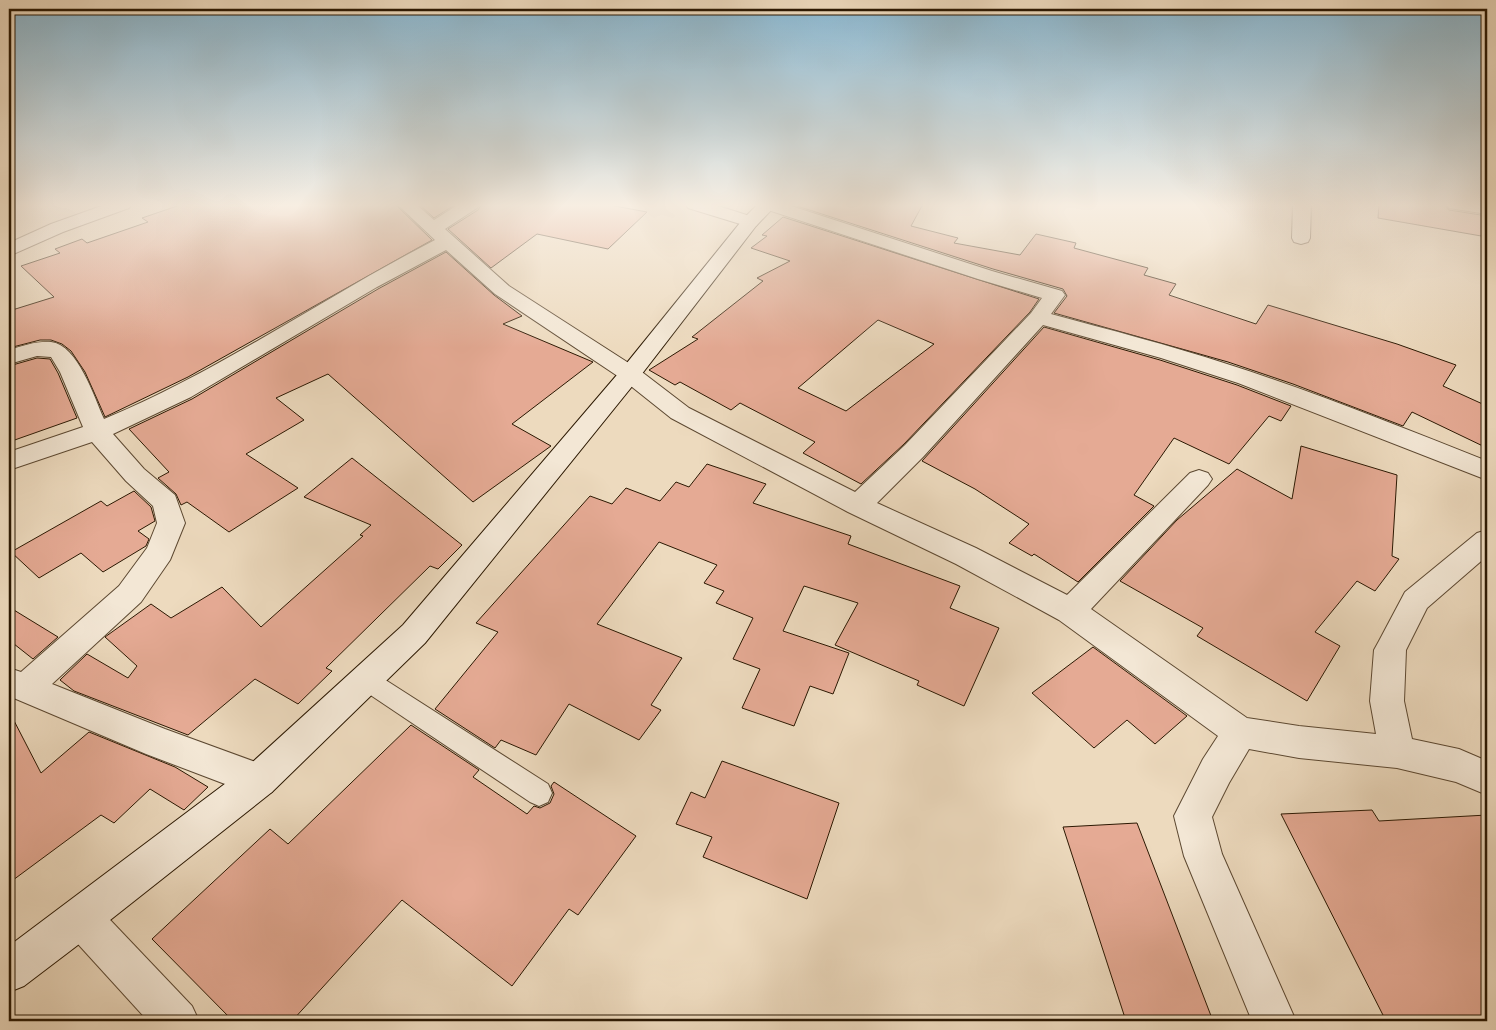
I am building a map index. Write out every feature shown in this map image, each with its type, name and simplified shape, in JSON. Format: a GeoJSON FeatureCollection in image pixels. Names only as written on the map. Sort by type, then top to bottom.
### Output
{"type":"FeatureCollection","features":[{"type":"Feature","properties":{"kind":"street"},"geometry":{"type":"LineString","coordinates":[[9,461],[97,432],[144,412],[203,381],[400,265],[417,252]]}},
{"type":"Feature","properties":{"kind":"street"},"geometry":{"type":"LineString","coordinates":[[459,252],[502,290],[630,374],[680,412],[858,505],[966,556],[1070,611],[1240,732],[1299,742],[1397,752],[1459,766],[1487,778]]}},
{"type":"Feature","properties":{"kind":"street"},"geometry":{"type":"LineString","coordinates":[[9,971],[81,918],[259,780],[414,634],[630,374],[728,252]]}},
{"type":"Feature","properties":{"kind":"street"},"geometry":{"type":"LineString","coordinates":[[858,505],[914,451],[1038,317],[1055,295],[906,252]]}},
{"type":"Feature","properties":{"kind":"street"},"geometry":{"type":"LineString","coordinates":[[1038,317],[1152,348],[1245,378],[1382,429],[1487,471]]}},
{"type":"Feature","properties":{"kind":"street"},"geometry":{"type":"LineString","coordinates":[[9,357],[35,349],[51,349],[59,353],[71,372],[97,432],[135,475],[165,502],[172,523],[160,552],[130,594],[17,685],[158,743],[259,780]]}},
{"type":"Feature","properties":{"kind":"street"},"geometry":{"type":"LineString","coordinates":[[1070,611],[1199,479]]}},
{"type":"Feature","properties":{"kind":"street"},"geometry":{"type":"LineString","coordinates":[[1397,752],[1387,701],[1390,650],[1416,600],[1487,540]]}},
{"type":"Feature","properties":{"kind":"street"},"geometry":{"type":"LineString","coordinates":[[1240,732],[1216,771],[1193,816],[1203,856],[1274,1021]]}},
{"type":"Feature","properties":{"kind":"street"},"geometry":{"type":"LineString","coordinates":[[81,918],[177,1021]]}},
{"type":"Feature","properties":{"kind":"lane"},"geometry":{"type":"LineString","coordinates":[[365,679],[539,793]]}},
{"type":"Feature","properties":{"kind":"building"},"geometry":{"type":"Polygon","coordinates":[[[411,252],[188,377],[105,417],[85,372],[71,351],[62,344],[51,340],[40,340],[9,348],[9,311],[54,297],[21,266],[60,253],[411,252]]]}},
{"type":"Feature","properties":{"kind":"building"},"geometry":{"type":"Polygon","coordinates":[[[446,252],[494,295],[522,316],[503,324],[593,362],[512,424],[551,446],[473,502],[328,374],[276,398],[304,420],[246,454],[298,488],[229,532],[187,502],[181,505],[176,494],[158,478],[169,472],[129,429],[192,399],[378,289],[446,252]]]}},
{"type":"Feature","properties":{"kind":"building"},"geometry":{"type":"Polygon","coordinates":[[[473,252],[513,252],[491,268],[473,252]]]}},
{"type":"Feature","properties":{"kind":"building"},"geometry":{"type":"Polygon","coordinates":[[[763,252],[892,252],[1039,299],[1030,312],[904,444],[861,484],[803,453],[815,442],[740,403],[731,410],[680,382],[675,385],[649,370],[698,339],[692,337],[763,281],[757,278],[790,261],[763,252]],[[878,320],[798,388],[846,411],[934,344],[878,320]]]}},
{"type":"Feature","properties":{"kind":"building"},"geometry":{"type":"Polygon","coordinates":[[[940,252],[1004,252],[1020,255],[1022,252],[1089,252],[1148,268],[1144,275],[1176,284],[1169,295],[1256,324],[1268,305],[1397,344],[1456,365],[1443,386],[1487,406],[1487,448],[1412,412],[1403,426],[1293,384],[1228,362],[1054,313],[1067,296],[1063,289],[940,252]]]}},
{"type":"Feature","properties":{"kind":"building"},"geometry":{"type":"Polygon","coordinates":[[[1044,327],[1160,360],[1237,385],[1291,406],[1281,421],[1269,416],[1229,464],[1174,438],[1134,495],[1154,506],[1078,582],[1034,554],[1032,556],[1009,543],[1029,524],[975,489],[922,461],[1044,327]]]}},
{"type":"Feature","properties":{"kind":"building"},"geometry":{"type":"Polygon","coordinates":[[[37,358],[50,359],[77,418],[9,442],[9,366],[37,358]]]}},
{"type":"Feature","properties":{"kind":"building"},"geometry":{"type":"Polygon","coordinates":[[[1301,446],[1397,475],[1392,556],[1399,559],[1375,591],[1357,581],[1315,632],[1340,646],[1307,701],[1197,636],[1203,628],[1120,581],[1177,520],[1237,469],[1292,499],[1301,446]]]}},
{"type":"Feature","properties":{"kind":"building"},"geometry":{"type":"Polygon","coordinates":[[[352,458],[462,545],[438,569],[430,566],[326,668],[332,671],[298,704],[255,679],[188,735],[74,691],[60,680],[87,654],[128,678],[137,666],[105,637],[151,604],[171,618],[222,587],[261,627],[363,536],[360,535],[371,525],[304,497],[352,458]]]}},
{"type":"Feature","properties":{"kind":"building"},"geometry":{"type":"Polygon","coordinates":[[[707,464],[766,484],[753,503],[851,536],[848,544],[960,586],[950,608],[999,628],[964,706],[917,685],[919,681],[835,645],[858,603],[804,586],[783,631],[849,653],[833,694],[810,686],[794,726],[742,708],[760,669],[733,659],[753,618],[716,603],[724,591],[704,583],[717,565],[659,542],[597,624],[682,658],[651,705],[661,710],[639,740],[569,704],[536,755],[501,740],[495,748],[435,709],[498,632],[476,623],[590,496],[612,504],[626,488],[660,501],[676,482],[689,487],[707,464]]]}},
{"type":"Feature","properties":{"kind":"building"},"geometry":{"type":"Polygon","coordinates":[[[134,491],[151,507],[155,521],[138,531],[149,539],[146,546],[103,572],[81,553],[39,578],[11,552],[101,501],[107,506],[134,491]]]}},
{"type":"Feature","properties":{"kind":"building"},"geometry":{"type":"Polygon","coordinates":[[[9,607],[58,637],[33,659],[9,640],[9,607]]]}},
{"type":"Feature","properties":{"kind":"building"},"geometry":{"type":"Polygon","coordinates":[[[1093,647],[1187,716],[1155,744],[1127,720],[1094,748],[1032,693],[1093,647]]]}},
{"type":"Feature","properties":{"kind":"building"},"geometry":{"type":"Polygon","coordinates":[[[9,711],[41,773],[89,732],[175,767],[208,787],[184,810],[150,789],[114,823],[101,815],[9,883],[9,711]]]}},
{"type":"Feature","properties":{"kind":"building"},"geometry":{"type":"Polygon","coordinates":[[[411,725],[479,770],[473,777],[527,814],[534,806],[540,808],[550,803],[554,794],[551,786],[554,782],[636,836],[578,915],[569,909],[512,986],[402,900],[292,1021],[233,1021],[152,939],[270,829],[288,844],[411,725]]]}},
{"type":"Feature","properties":{"kind":"building"},"geometry":{"type":"Polygon","coordinates":[[[722,761],[839,803],[807,899],[703,857],[712,837],[676,824],[691,792],[705,798],[722,761]]]}},
{"type":"Feature","properties":{"kind":"building"},"geometry":{"type":"Polygon","coordinates":[[[1372,810],[1379,821],[1487,815],[1487,1021],[1386,1021],[1281,814],[1372,810]]]}},
{"type":"Feature","properties":{"kind":"building"},"geometry":{"type":"Polygon","coordinates":[[[1137,823],[1213,1021],[1126,1021],[1063,827],[1137,823]]]}}]}
